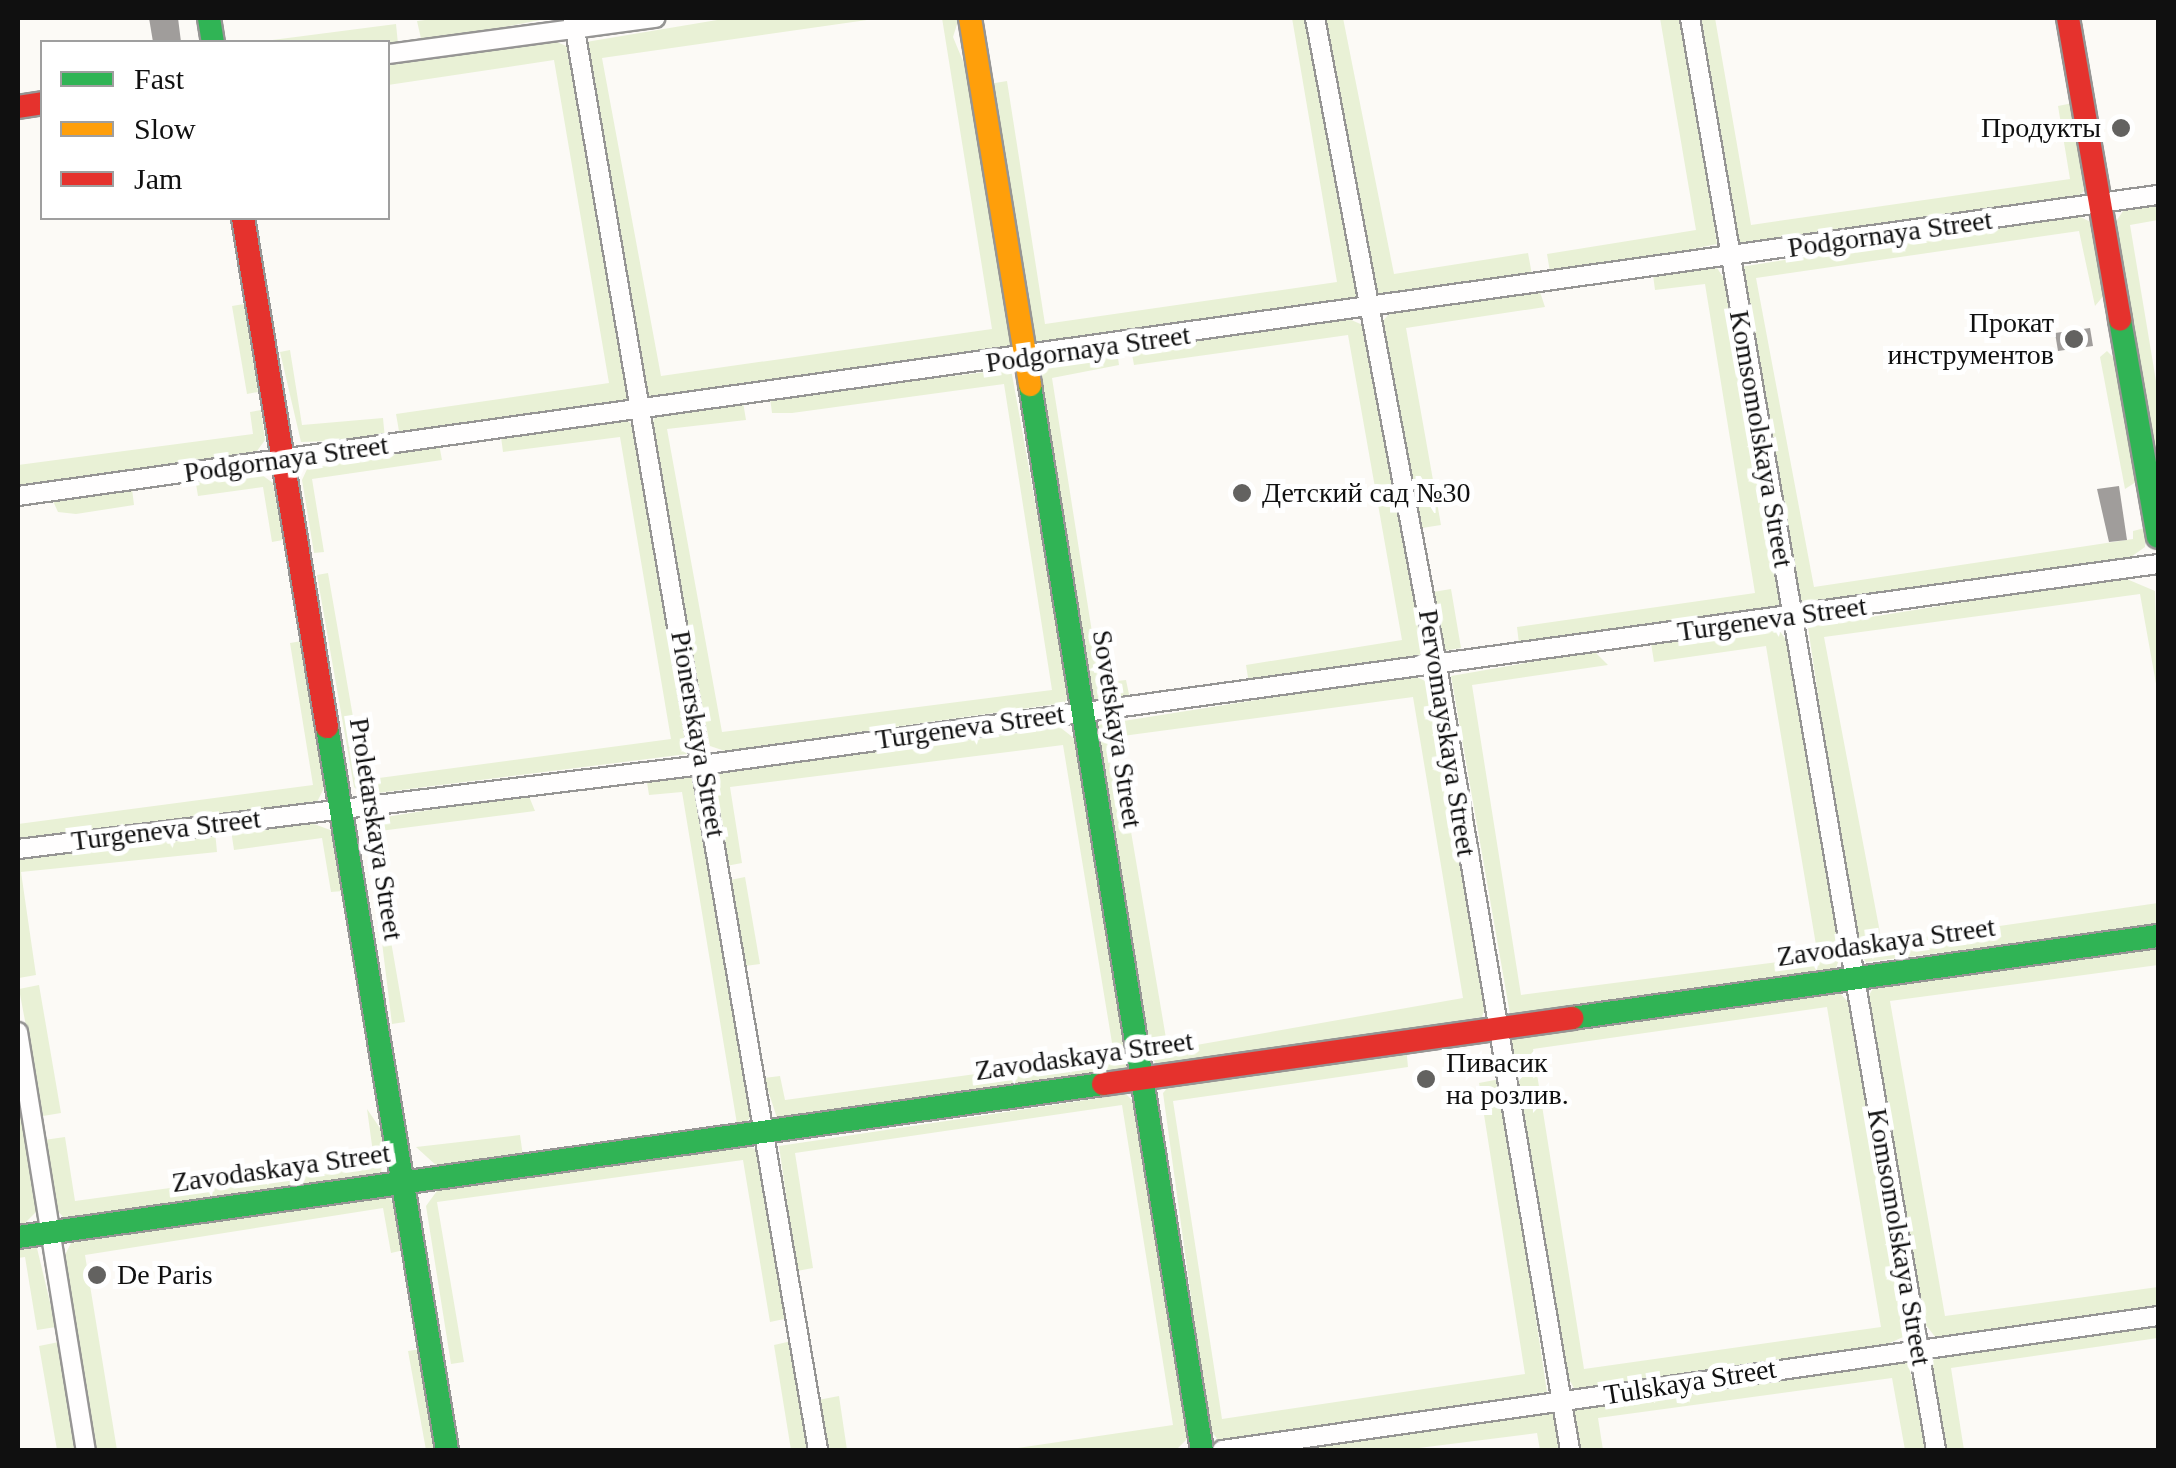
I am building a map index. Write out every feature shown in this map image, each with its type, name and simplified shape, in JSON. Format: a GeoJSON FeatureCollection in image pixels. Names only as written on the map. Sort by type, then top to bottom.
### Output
{"type":"FeatureCollection","features":[{"type":"Feature","properties":{"kind":"street"},"geometry":{"type":"LineString","coordinates":[[390,54],[573,23],[656,18]]}},
{"type":"Feature","properties":{"kind":"street","name":"Sovetskaya Street"},"geometry":{"type":"LineString","coordinates":[[970,18],[1202,1450]]}},
{"type":"Feature","properties":{"kind":"street","name":"Pervomayskaya Street"},"geometry":{"type":"LineString","coordinates":[[1315,18],[1437,665],[1570,1450]]}},
{"type":"Feature","properties":{"kind":"street","name":"Komsomolskaya Street"},"geometry":{"type":"LineString","coordinates":[[1690,18],[1936,1450]]}},
{"type":"Feature","properties":{"kind":"street"},"geometry":{"type":"LineString","coordinates":[[2068,18],[2158,537]]}},
{"type":"Feature","properties":{"kind":"street","name":"Pionerskaya Street"},"geometry":{"type":"LineString","coordinates":[[573,23],[818,1450]]}},
{"type":"Feature","properties":{"kind":"street","name":"Podgornaya Street"},"geometry":{"type":"LineString","coordinates":[[18,496],[1371,310],[2158,194]]}},
{"type":"Feature","properties":{"kind":"street","name":"Proletarskaya Street"},"geometry":{"type":"LineString","coordinates":[[243,220],[448,1450]]}},
{"type":"Feature","properties":{"kind":"street","name":"Turgeneva Street"},"geometry":{"type":"LineString","coordinates":[[18,849],[702,765],[2158,564]]}},
{"type":"Feature","properties":{"kind":"street","name":"Zavodaskaya Street"},"geometry":{"type":"LineString","coordinates":[[18,1237],[1496,1026],[2158,936]]}},
{"type":"Feature","properties":{"kind":"street"},"geometry":{"type":"LineString","coordinates":[[18,1032],[86,1450]]}},
{"type":"Feature","properties":{"kind":"street","name":"Tulskaya Street"},"geometry":{"type":"LineString","coordinates":[[1222,1450],[2158,1316]]}},
{"type":"Feature","properties":{"kind":"green space"},"geometry":{"type":"Polygon","coordinates":[[[551,18],[422,43],[417,21],[551,18]]]}},
{"type":"Feature","properties":{"kind":"green space"},"geometry":{"type":"Polygon","coordinates":[[[729,18],[881,18],[602,58],[661,376],[992,329],[942,18],[959,18],[953,37],[970,78],[1013,341],[1008,352],[653,401],[643,391],[586,42],[729,18]]]}},
{"type":"Feature","properties":{"kind":"green space"},"geometry":{"type":"Polygon","coordinates":[[[1292,18],[1310,18],[1359,285],[1354,302],[1036,343],[989,84],[1007,81],[1045,324],[1337,282],[1292,18]]]}},
{"type":"Feature","properties":{"kind":"green space"},"geometry":{"type":"Polygon","coordinates":[[[1323,18],[1343,18],[1394,274],[1528,253],[1533,280],[1378,296],[1323,18]]]}},
{"type":"Feature","properties":{"kind":"green space"},"geometry":{"type":"Polygon","coordinates":[[[1660,18],[1683,18],[1717,244],[1551,278],[1547,254],[1696,230],[1660,18]]]}},
{"type":"Feature","properties":{"kind":"green space"},"geometry":{"type":"Polygon","coordinates":[[[1694,18],[1715,18],[1751,225],[2070,179],[2058,106],[2073,103],[2084,191],[2074,200],[1736,247],[1694,18]]]}},
{"type":"Feature","properties":{"kind":"green space"},"geometry":{"type":"Polygon","coordinates":[[[396,24],[398,44],[390,45],[390,40],[272,40],[396,24]]]}},
{"type":"Feature","properties":{"kind":"green space"},"geometry":{"type":"Polygon","coordinates":[[[552,40],[571,48],[632,397],[627,405],[400,437],[396,414],[609,383],[554,60],[390,85],[390,61],[552,40]]]}},
{"type":"Feature","properties":{"kind":"green space"},"geometry":{"type":"Polygon","coordinates":[[[2158,205],[2158,220],[2130,225],[2158,393],[2158,468],[2115,223],[2123,211],[2158,205]]]}},
{"type":"Feature","properties":{"kind":"green space"},"geometry":{"type":"Polygon","coordinates":[[[2076,215],[2093,223],[2105,294],[2095,306],[2079,231],[1756,278],[1814,587],[2133,539],[2133,531],[2145,528],[2145,547],[2128,559],[1804,606],[1794,596],[1740,267],[2076,215]]]}},
{"type":"Feature","properties":{"kind":"green space"},"geometry":{"type":"Polygon","coordinates":[[[1717,268],[1725,280],[1780,602],[1776,609],[1519,644],[1517,627],[1755,593],[1705,284],[1655,290],[1653,275],[1717,268]]]}},
{"type":"Feature","properties":{"kind":"green space"},"geometry":{"type":"Polygon","coordinates":[[[1540,292],[1545,307],[1406,328],[1441,525],[1422,528],[1382,322],[1389,314],[1540,292]]]}},
{"type":"Feature","properties":{"kind":"green space"},"geometry":{"type":"Polygon","coordinates":[[[244,304],[258,392],[247,394],[232,306],[244,304]]]}},
{"type":"Feature","properties":{"kind":"green space"},"geometry":{"type":"Polygon","coordinates":[[[1349,319],[1365,326],[1427,650],[1417,659],[1249,684],[1246,665],[1402,640],[1348,335],[1134,365],[1131,349],[1349,319]]]}},
{"type":"Feature","properties":{"kind":"green space"},"geometry":{"type":"Polygon","coordinates":[[[290,350],[302,425],[383,418],[385,439],[301,442],[280,352],[290,350]]]}},
{"type":"Feature","properties":{"kind":"green space"},"geometry":{"type":"Polygon","coordinates":[[[1117,351],[1119,365],[1052,378],[1100,683],[1126,680],[1130,699],[1103,702],[1090,697],[1036,370],[1043,362],[1117,351]]]}},
{"type":"Feature","properties":{"kind":"green space"},"geometry":{"type":"Polygon","coordinates":[[[2107,351],[2117,361],[2136,482],[2125,489],[2100,357],[2107,351]]]}},
{"type":"Feature","properties":{"kind":"green space"},"geometry":{"type":"Polygon","coordinates":[[[1011,369],[1070,695],[1064,703],[725,751],[710,746],[650,426],[657,415],[743,402],[746,420],[667,429],[722,732],[1052,690],[1004,384],[792,413],[772,413],[770,398],[1011,369]]]}},
{"type":"Feature","properties":{"kind":"green space"},"geometry":{"type":"Polygon","coordinates":[[[261,410],[265,440],[257,451],[18,490],[18,465],[253,434],[250,412],[261,410]]]}},
{"type":"Feature","properties":{"kind":"green space"},"geometry":{"type":"Polygon","coordinates":[[[626,419],[636,429],[687,754],[362,795],[354,787],[317,575],[328,573],[364,780],[671,739],[620,437],[503,452],[501,437],[626,419]]]}},
{"type":"Feature","properties":{"kind":"green space"},"geometry":{"type":"Polygon","coordinates":[[[439,444],[442,460],[312,479],[324,552],[314,553],[302,480],[309,465],[439,444]]]}},
{"type":"Feature","properties":{"kind":"green space"},"geometry":{"type":"Polygon","coordinates":[[[255,470],[273,483],[283,540],[272,542],[263,487],[198,496],[195,478],[255,470]]]}},
{"type":"Feature","properties":{"kind":"green space"},"geometry":{"type":"Polygon","coordinates":[[[132,489],[134,505],[76,514],[58,512],[53,501],[132,489]]]}},
{"type":"Feature","properties":{"kind":"green space"},"geometry":{"type":"Polygon","coordinates":[[[2122,577],[2155,591],[2158,695],[2140,594],[1824,637],[1882,943],[2158,903],[2158,926],[1866,962],[1855,947],[1808,627],[2122,577]]]}},
{"type":"Feature","properties":{"kind":"green space"},"geometry":{"type":"Polygon","coordinates":[[[1451,589],[1461,648],[1443,651],[1433,592],[1451,589]]]}},
{"type":"Feature","properties":{"kind":"green space"},"geometry":{"type":"Polygon","coordinates":[[[1778,629],[1788,642],[1841,954],[1836,968],[1510,1014],[1451,676],[1594,651],[1608,665],[1472,685],[1521,995],[1818,957],[1766,646],[1654,662],[1651,643],[1778,629]]]}},
{"type":"Feature","properties":{"kind":"green space"},"geometry":{"type":"Polygon","coordinates":[[[302,641],[326,784],[317,802],[18,843],[18,824],[313,785],[290,643],[302,641]]]}},
{"type":"Feature","properties":{"kind":"green space"},"geometry":{"type":"Polygon","coordinates":[[[1413,675],[1433,685],[1486,1004],[1482,1017],[1159,1066],[1151,1058],[1098,725],[1413,675]],[[1413,697],[1115,737],[1168,1050],[1463,998],[1413,697]]]}},
{"type":"Feature","properties":{"kind":"green space"},"geometry":{"type":"Polygon","coordinates":[[[1057,725],[1079,742],[1129,1070],[777,1118],[764,1078],[780,1076],[785,1100],[1114,1055],[1063,745],[730,787],[742,863],[726,866],[713,774],[1057,725]]]}},
{"type":"Feature","properties":{"kind":"green space"},"geometry":{"type":"Polygon","coordinates":[[[691,774],[755,1113],[738,1130],[682,792],[649,795],[646,776],[691,774]]]}},
{"type":"Feature","properties":{"kind":"green space"},"geometry":{"type":"Polygon","coordinates":[[[528,794],[535,811],[372,832],[405,1022],[392,1024],[367,820],[528,794]]]}},
{"type":"Feature","properties":{"kind":"green space"},"geometry":{"type":"Polygon","coordinates":[[[306,821],[333,831],[343,891],[331,892],[322,838],[234,850],[231,830],[306,821]]]}},
{"type":"Feature","properties":{"kind":"green space"},"geometry":{"type":"Polygon","coordinates":[[[215,831],[217,852],[21,872],[36,975],[19,978],[18,857],[215,831]]]}},
{"type":"Feature","properties":{"kind":"green space"},"geometry":{"type":"Polygon","coordinates":[[[745,877],[760,964],[745,966],[730,880],[745,877]]]}},
{"type":"Feature","properties":{"kind":"green space"},"geometry":{"type":"Polygon","coordinates":[[[2158,946],[2158,965],[1890,1001],[1945,1316],[2158,1287],[2158,1307],[1936,1338],[1922,1320],[1868,997],[1875,985],[2158,946]]]}},
{"type":"Feature","properties":{"kind":"green space"},"geometry":{"type":"Polygon","coordinates":[[[39,985],[61,1113],[43,1116],[19,989],[39,985]]]}},
{"type":"Feature","properties":{"kind":"green space"},"geometry":{"type":"Polygon","coordinates":[[[1836,989],[1850,1004],[1903,1337],[1879,1348],[1575,1390],[1565,1372],[1511,1036],[1836,989]],[[1827,1007],[1533,1049],[1584,1369],[1881,1327],[1827,1007]]]}},
{"type":"Feature","properties":{"kind":"green space"},"geometry":{"type":"Polygon","coordinates":[[[1406,1046],[1408,1067],[1173,1101],[1222,1419],[1525,1374],[1479,1083],[1500,1079],[1547,1392],[1221,1444],[1209,1428],[1163,1093],[1170,1085],[1406,1046]]]}},
{"type":"Feature","properties":{"kind":"green space"},"geometry":{"type":"Polygon","coordinates":[[[18,1093],[37,1211],[21,1227],[18,1204],[18,1093]]]}},
{"type":"Feature","properties":{"kind":"green space"},"geometry":{"type":"Polygon","coordinates":[[[1126,1094],[1136,1104],[1189,1437],[1176,1450],[1005,1450],[1173,1425],[1122,1105],[795,1153],[813,1268],[797,1271],[779,1146],[1126,1094]]]}},
{"type":"Feature","properties":{"kind":"green space"},"geometry":{"type":"Polygon","coordinates":[[[367,1109],[384,1134],[381,1175],[66,1220],[54,1207],[44,1140],[65,1137],[75,1201],[374,1160],[367,1109]]]}},
{"type":"Feature","properties":{"kind":"green space"},"geometry":{"type":"Polygon","coordinates":[[[520,1135],[523,1156],[438,1167],[416,1147],[520,1135]]]}},
{"type":"Feature","properties":{"kind":"green space"},"geometry":{"type":"Polygon","coordinates":[[[744,1145],[761,1151],[789,1318],[770,1322],[743,1160],[437,1202],[464,1362],[451,1364],[426,1206],[442,1184],[744,1145]]]}},
{"type":"Feature","properties":{"kind":"green space"},"geometry":{"type":"Polygon","coordinates":[[[386,1195],[395,1204],[404,1250],[391,1253],[383,1208],[85,1255],[117,1450],[92,1450],[65,1255],[71,1243],[386,1195]]]}},
{"type":"Feature","properties":{"kind":"green space"},"geometry":{"type":"Polygon","coordinates":[[[36,1244],[56,1327],[37,1330],[25,1257],[18,1258],[18,1245],[36,1244]]]}},
{"type":"Feature","properties":{"kind":"green space"},"geometry":{"type":"Polygon","coordinates":[[[2158,1320],[2158,1338],[1951,1368],[1964,1450],[1945,1450],[1931,1363],[1943,1350],[2158,1320]]]}},
{"type":"Feature","properties":{"kind":"green space"},"geometry":{"type":"Polygon","coordinates":[[[792,1341],[812,1450],[791,1450],[774,1345],[792,1341]]]}},
{"type":"Feature","properties":{"kind":"green space"},"geometry":{"type":"Polygon","coordinates":[[[59,1342],[78,1450],[57,1450],[39,1346],[59,1342]]]}},
{"type":"Feature","properties":{"kind":"green space"},"geometry":{"type":"Polygon","coordinates":[[[421,1349],[438,1450],[426,1450],[408,1351],[421,1349]]]}},
{"type":"Feature","properties":{"kind":"green space"},"geometry":{"type":"Polygon","coordinates":[[[1907,1358],[1928,1450],[1905,1450],[1892,1378],[1598,1418],[1603,1450],[1579,1450],[1572,1415],[1582,1401],[1907,1358]]]}},
{"type":"Feature","properties":{"kind":"green space"},"geometry":{"type":"Polygon","coordinates":[[[839,1396],[847,1450],[826,1450],[818,1400],[839,1396]]]}},
{"type":"Feature","properties":{"kind":"green space"},"geometry":{"type":"Polygon","coordinates":[[[1543,1410],[1553,1414],[1563,1450],[1540,1450],[1537,1433],[1403,1450],[1275,1450],[1543,1410]]]}},
{"type":"Feature","properties":{"kind":"building"},"geometry":{"type":"Polygon","coordinates":[[[149,18],[178,18],[181,40],[153,40],[149,18]]]}},
{"type":"Feature","properties":{"kind":"building","name":"Прокат инструментов"},"geometry":{"type":"Polygon","coordinates":[[[2090,328],[2093,346],[2058,351],[2055,333],[2090,328]]]}},
{"type":"Feature","properties":{"kind":"building"},"geometry":{"type":"Polygon","coordinates":[[[2119,486],[2127,540],[2109,542],[2097,489],[2119,486]]]}},
{"type":"Feature","properties":{"kind":"traffic: fast"},"geometry":{"type":"LineString","coordinates":[[209,18],[213,40]]}},
{"type":"Feature","properties":{"kind":"traffic: fast"},"geometry":{"type":"LineString","coordinates":[[2120,320],[2158,537]]}},
{"type":"Feature","properties":{"kind":"traffic: fast"},"geometry":{"type":"LineString","coordinates":[[1030,385],[1202,1450]]}},
{"type":"Feature","properties":{"kind":"traffic: fast"},"geometry":{"type":"LineString","coordinates":[[327,727],[447,1450]]}},
{"type":"Feature","properties":{"kind":"traffic: fast"},"geometry":{"type":"LineString","coordinates":[[1572,1018],[2158,936]]}},
{"type":"Feature","properties":{"kind":"traffic: fast"},"geometry":{"type":"LineString","coordinates":[[18,1237],[1103,1084]]}},
{"type":"Feature","properties":{"kind":"traffic: slow"},"geometry":{"type":"LineString","coordinates":[[970,18],[1030,385]]}},
{"type":"Feature","properties":{"kind":"traffic: jam"},"geometry":{"type":"LineString","coordinates":[[2068,18],[2120,320]]}},
{"type":"Feature","properties":{"kind":"traffic: jam"},"geometry":{"type":"LineString","coordinates":[[18,107],[40,103]]}},
{"type":"Feature","properties":{"kind":"traffic: jam"},"geometry":{"type":"LineString","coordinates":[[243,220],[327,727]]}},
{"type":"Feature","properties":{"kind":"traffic: jam"},"geometry":{"type":"LineString","coordinates":[[1103,1084],[1572,1018]]}},
{"type":"Feature","properties":{"kind":"place","name":"Продукты"},"geometry":{"type":"Point","coordinates":[2121,128]}},
{"type":"Feature","properties":{"kind":"place","name":"Прокат инструментов"},"geometry":{"type":"Point","coordinates":[2074,339]}},
{"type":"Feature","properties":{"kind":"place","name":"Детский сад №30"},"geometry":{"type":"Point","coordinates":[1242,493]}},
{"type":"Feature","properties":{"kind":"place","name":"Пивасик на розлив."},"geometry":{"type":"Point","coordinates":[1426,1079]}},
{"type":"Feature","properties":{"kind":"place","name":"De Paris"},"geometry":{"type":"Point","coordinates":[97,1275]}}]}
